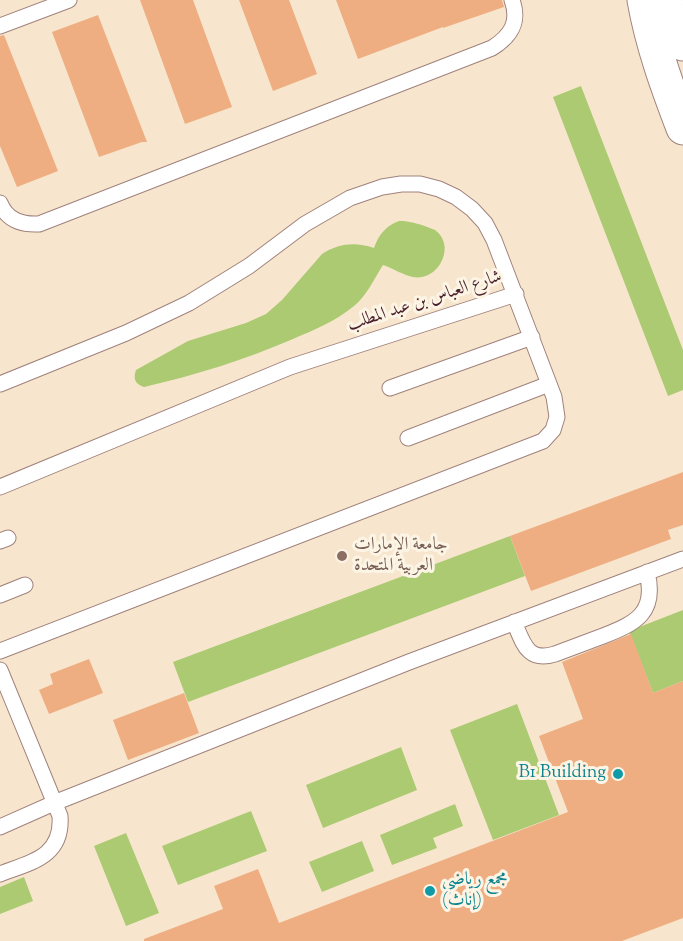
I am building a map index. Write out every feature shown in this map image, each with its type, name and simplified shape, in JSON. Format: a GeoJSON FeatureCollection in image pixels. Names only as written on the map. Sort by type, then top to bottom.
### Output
{"type":"FeatureCollection","features":[{"type":"Feature","properties":{"kind":"street"},"geometry":{"type":"LineString","coordinates":[[644,0],[665,81],[683,128]]}},
{"type":"Feature","properties":{"kind":"street"},"geometry":{"type":"LineString","coordinates":[[652,0],[683,82]]}},
{"type":"Feature","properties":{"kind":"street"},"geometry":{"type":"LineString","coordinates":[[665,0],[683,44]]}},
{"type":"Feature","properties":{"kind":"street"},"geometry":{"type":"LineString","coordinates":[[679,0],[683,8]]}},
{"type":"Feature","properties":{"kind":"lane"},"geometry":{"type":"LineString","coordinates":[[0,26],[69,0]]}},
{"type":"Feature","properties":{"kind":"lane"},"geometry":{"type":"LineString","coordinates":[[0,203],[3,210],[19,223],[39,224],[492,48],[511,32],[515,20],[512,0]]}},
{"type":"Feature","properties":{"kind":"lane","name":"شارع العباس بن عبد المطلب"},"geometry":{"type":"LineString","coordinates":[[0,384],[126,333],[189,303],[249,266],[305,224],[350,198],[382,187],[420,184],[439,189],[472,208],[485,223],[494,240],[516,294],[290,367],[0,487]]}},
{"type":"Feature","properties":{"kind":"lane"},"geometry":{"type":"LineString","coordinates":[[0,651],[543,441],[553,430],[557,417],[554,397],[516,294]]}},
{"type":"Feature","properties":{"kind":"lane"},"geometry":{"type":"LineString","coordinates":[[390,388],[532,338]]}},
{"type":"Feature","properties":{"kind":"lane"},"geometry":{"type":"LineString","coordinates":[[408,438],[549,384]]}},
{"type":"Feature","properties":{"kind":"lane"},"geometry":{"type":"LineString","coordinates":[[0,827],[54,803],[409,662],[683,559]]}},
{"type":"Feature","properties":{"kind":"lane"},"geometry":{"type":"LineString","coordinates":[[514,622],[525,648],[531,653],[547,657],[624,627],[636,620],[644,610],[649,598],[650,585],[647,572]]}},
{"type":"Feature","properties":{"kind":"lane"},"geometry":{"type":"LineString","coordinates":[[0,595],[26,585]]}},
{"type":"Feature","properties":{"kind":"lane"},"geometry":{"type":"LineString","coordinates":[[0,670],[60,816],[61,827],[58,839],[51,850],[41,858],[0,874]]}},
{"type":"Feature","properties":{"kind":"green space"},"geometry":{"type":"Polygon","coordinates":[[[581,86],[683,350],[683,390],[668,396],[553,97],[581,86]]]}},
{"type":"Feature","properties":{"kind":"green space"},"geometry":{"type":"Polygon","coordinates":[[[399,221],[422,225],[435,230],[441,237],[444,245],[442,261],[430,274],[413,277],[383,265],[359,302],[317,329],[256,354],[201,372],[144,387],[136,381],[136,370],[188,341],[246,323],[266,314],[282,300],[322,254],[348,245],[374,248],[384,231],[399,221]]]}},
{"type":"Feature","properties":{"kind":"green space"},"geometry":{"type":"Polygon","coordinates":[[[510,536],[525,576],[188,702],[173,662],[510,536]]]}},
{"type":"Feature","properties":{"kind":"green space"},"geometry":{"type":"Polygon","coordinates":[[[683,610],[683,681],[653,693],[629,631],[683,610]]]}},
{"type":"Feature","properties":{"kind":"green space"},"geometry":{"type":"Polygon","coordinates":[[[517,704],[559,815],[493,840],[450,730],[517,704]]]}},
{"type":"Feature","properties":{"kind":"green space"},"geometry":{"type":"Polygon","coordinates":[[[401,747],[417,790],[323,828],[306,785],[401,747]]]}},
{"type":"Feature","properties":{"kind":"green space"},"geometry":{"type":"Polygon","coordinates":[[[455,804],[463,826],[433,838],[437,848],[392,865],[380,835],[455,804]]]}},
{"type":"Feature","properties":{"kind":"green space"},"geometry":{"type":"Polygon","coordinates":[[[251,811],[267,851],[178,885],[162,846],[251,811]]]}},
{"type":"Feature","properties":{"kind":"green space"},"geometry":{"type":"Polygon","coordinates":[[[126,833],[159,913],[126,926],[94,846],[126,833]]]}},
{"type":"Feature","properties":{"kind":"green space"},"geometry":{"type":"Polygon","coordinates":[[[362,841],[374,871],[322,892],[309,862],[362,841]]]}},
{"type":"Feature","properties":{"kind":"green space"},"geometry":{"type":"Polygon","coordinates":[[[24,877],[33,901],[0,914],[0,887],[24,877]]]}},
{"type":"Feature","properties":{"kind":"building"},"geometry":{"type":"Polygon","coordinates":[[[140,0],[193,0],[232,107],[185,124],[140,0]]]}},
{"type":"Feature","properties":{"kind":"building"},"geometry":{"type":"Polygon","coordinates":[[[239,0],[289,0],[317,74],[273,91],[239,0]]]}},
{"type":"Feature","properties":{"kind":"building"},"geometry":{"type":"Polygon","coordinates":[[[336,0],[502,0],[504,7],[358,59],[336,0]]]}},
{"type":"Feature","properties":{"kind":"building"},"geometry":{"type":"Polygon","coordinates":[[[98,15],[147,142],[99,157],[52,32],[98,15]]]}},
{"type":"Feature","properties":{"kind":"building"},"geometry":{"type":"Polygon","coordinates":[[[4,35],[58,171],[17,187],[0,146],[0,36],[4,35]]]}},
{"type":"Feature","properties":{"kind":"building"},"geometry":{"type":"Polygon","coordinates":[[[683,472],[683,525],[668,530],[671,539],[531,591],[510,536],[683,472]]]}},
{"type":"Feature","properties":{"kind":"building","name":"B1 Building"},"geometry":{"type":"Polygon","coordinates":[[[631,634],[653,693],[683,681],[683,918],[622,941],[144,941],[144,939],[223,909],[214,886],[258,869],[279,923],[568,812],[539,736],[583,719],[562,662],[631,634]]]}},
{"type":"Feature","properties":{"kind":"building"},"geometry":{"type":"Polygon","coordinates":[[[89,659],[103,693],[49,714],[39,690],[53,684],[50,674],[89,659]]]}},
{"type":"Feature","properties":{"kind":"building"},"geometry":{"type":"Polygon","coordinates":[[[184,693],[199,733],[128,760],[113,720],[184,693]]]}},
{"type":"Feature","properties":{"kind":"place","name":"جامعة الإمارات العربية المتحدة"},"geometry":{"type":"Point","coordinates":[342,556]}},
{"type":"Feature","properties":{"kind":"place","name":"B1 Building"},"geometry":{"type":"Point","coordinates":[618,774]}},
{"type":"Feature","properties":{"kind":"place","name":"مجمع رياضي (إناث)"},"geometry":{"type":"Point","coordinates":[430,891]}}]}
